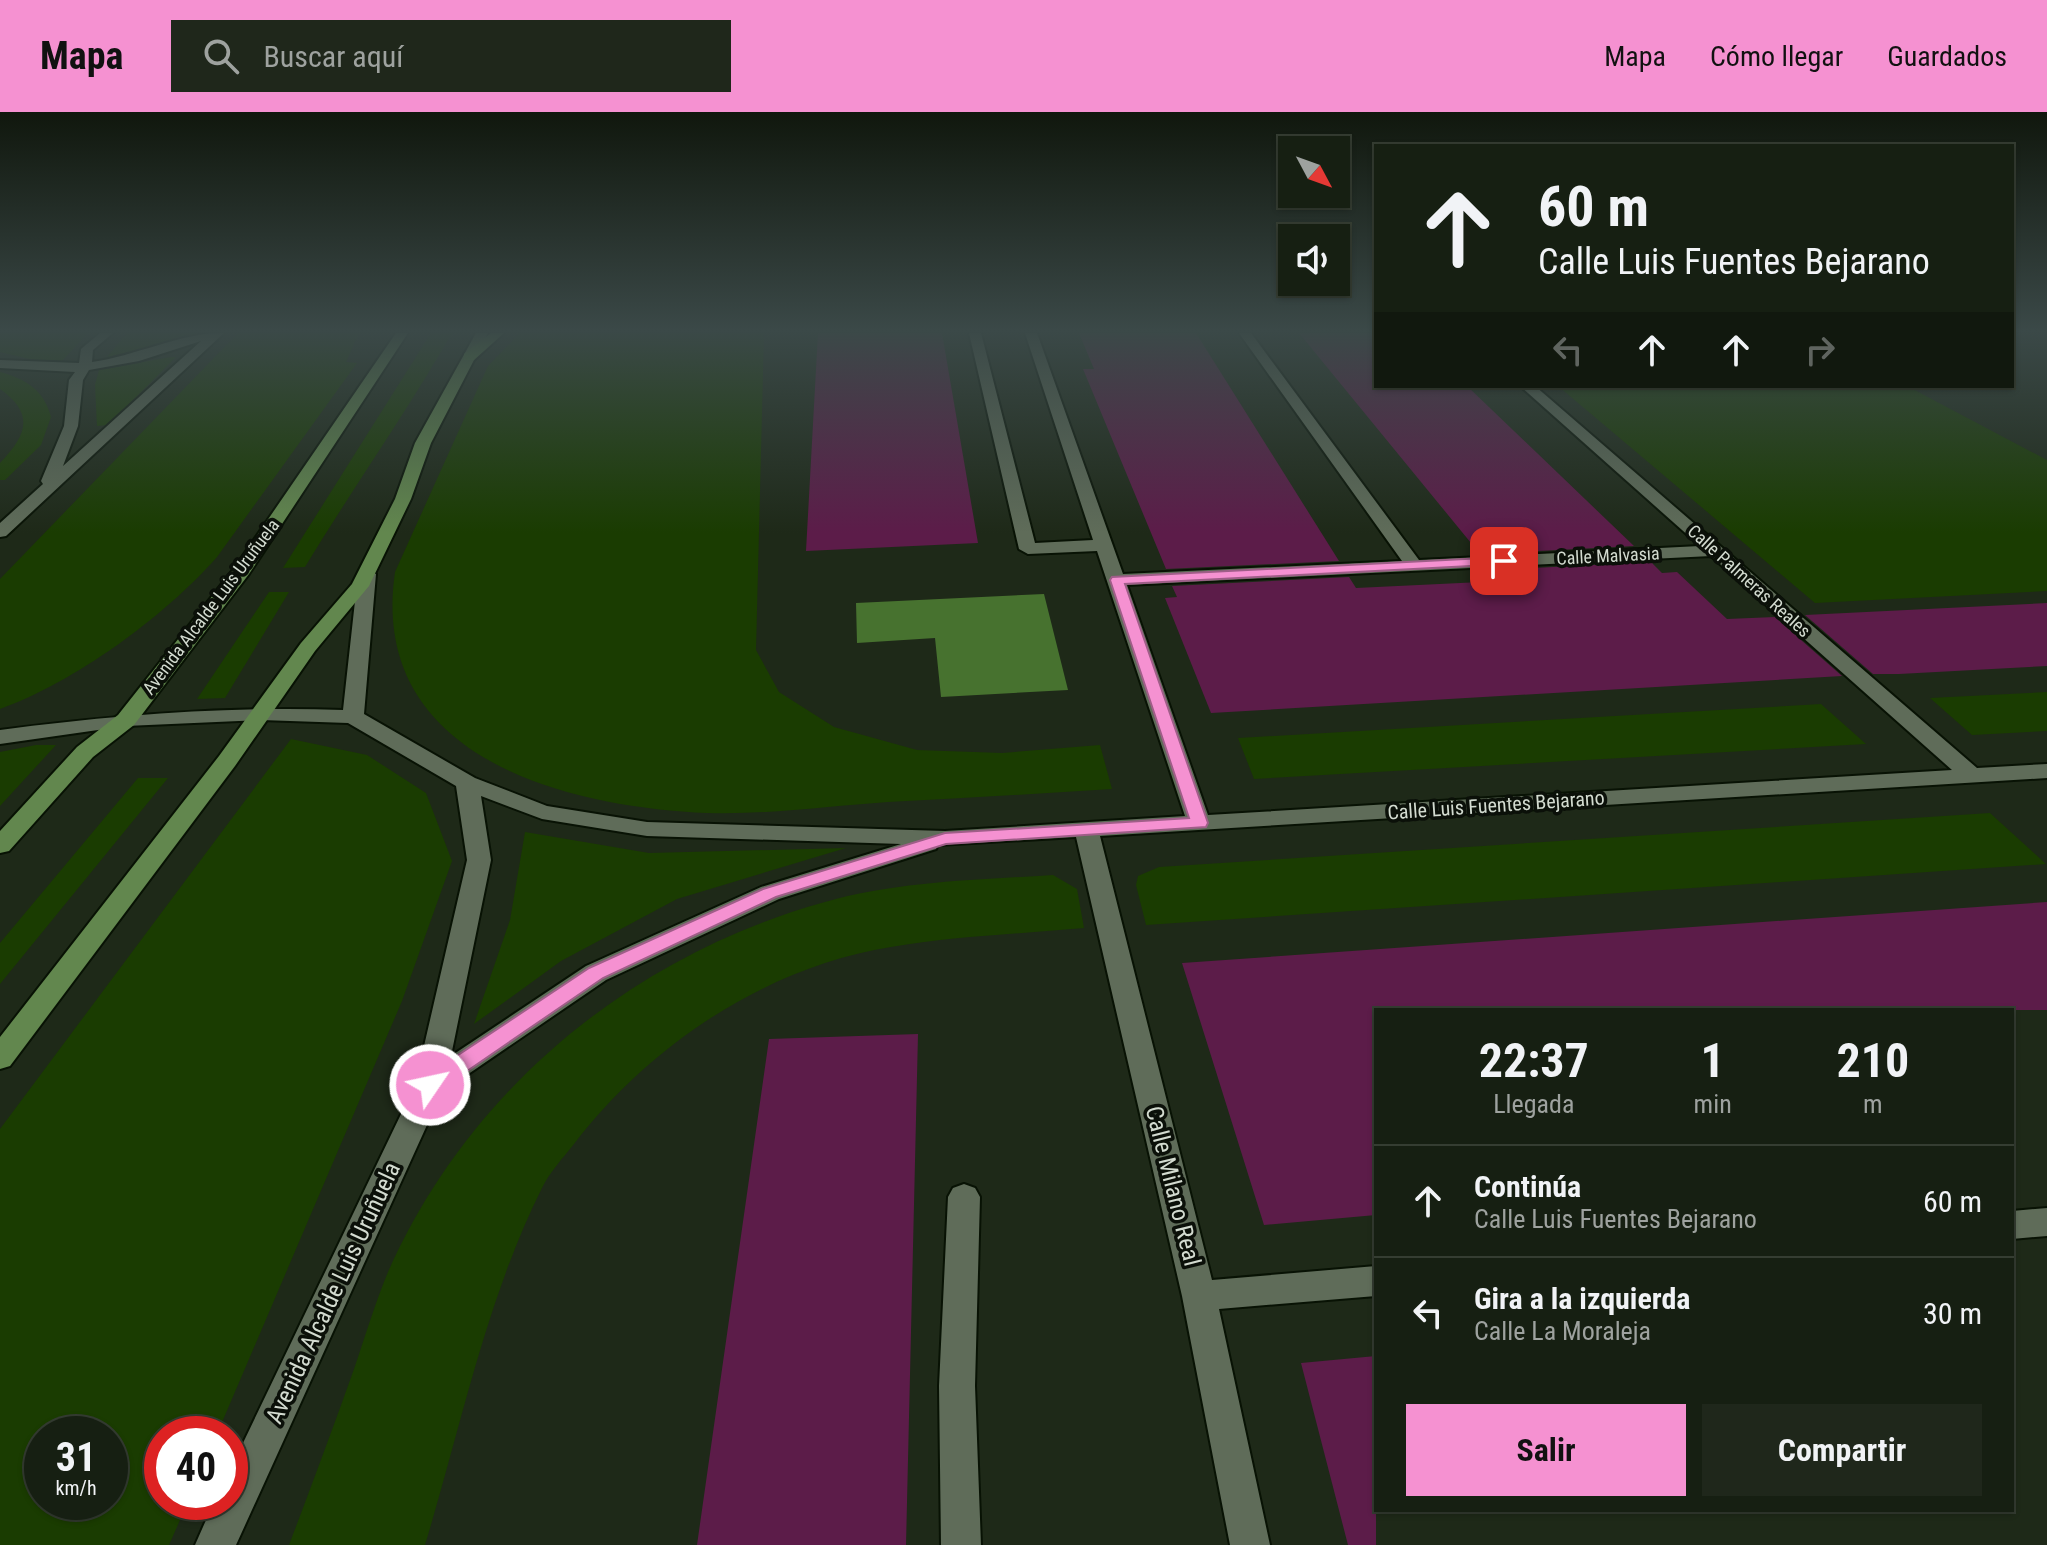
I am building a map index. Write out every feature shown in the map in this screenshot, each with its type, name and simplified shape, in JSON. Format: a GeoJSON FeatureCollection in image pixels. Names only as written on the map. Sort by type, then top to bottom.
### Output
{"type":"FeatureCollection","features":[{"type":"Feature","properties":{"kind":"main road","name":"Avenida Alcalde Luis Uruñuela"},"geometry":{"type":"LineString","coordinates":[[0,846],[85,752],[126,720],[243,570],[357,400]]}},
{"type":"Feature","properties":{"kind":"main road"},"geometry":{"type":"LineString","coordinates":[[0,1058],[54,992],[308,647],[367,574],[403,499],[423,443],[446,400]]}},
{"type":"Feature","properties":{"kind":"street"},"geometry":{"type":"LineString","coordinates":[[46,489],[71,426],[74,400]]}},
{"type":"Feature","properties":{"kind":"street"},"geometry":{"type":"LineString","coordinates":[[0,532],[144,400]]}},
{"type":"Feature","properties":{"kind":"street"},"geometry":{"type":"LineString","coordinates":[[991,400],[1028,549],[1105,545]]}},
{"type":"Feature","properties":{"kind":"street"},"geometry":{"type":"LineString","coordinates":[[1054,400],[1199,823]]}},
{"type":"Feature","properties":{"kind":"street"},"geometry":{"type":"LineString","coordinates":[[1294,400],[1414,565]]}},
{"type":"Feature","properties":{"kind":"street","name":"Calle Palmeras Reales"},"geometry":{"type":"LineString","coordinates":[[1543,400],[1971,775]]}},
{"type":"Feature","properties":{"kind":"street","name":"Calle Malvasia"},"geometry":{"type":"LineString","coordinates":[[1117,580],[1715,551]]}},
{"type":"Feature","properties":{"kind":"street"},"geometry":{"type":"LineString","coordinates":[[353,717],[367,574]]}},
{"type":"Feature","properties":{"kind":"street","name":"Avenida Alcalde Luis Uruñuela"},"geometry":{"type":"LineString","coordinates":[[0,737],[126,720],[261,714],[353,717],[467,783],[479,860],[430,1085],[215,1545]]}},
{"type":"Feature","properties":{"kind":"street","name":"Calle Luis Fuentes Bejarano"},"geometry":{"type":"LineString","coordinates":[[945,838],[2047,771]]}},
{"type":"Feature","properties":{"kind":"street"},"geometry":{"type":"LineString","coordinates":[[467,783],[542,812],[647,829],[945,838]]}},
{"type":"Feature","properties":{"kind":"street","name":"Calle Milano Real"},"geometry":{"type":"LineString","coordinates":[[1086,830],[1199,1296],[1250,1545]]}},
{"type":"Feature","properties":{"kind":"street"},"geometry":{"type":"LineString","coordinates":[[430,1085],[596,973],[770,893],[945,838]]}},
{"type":"Feature","properties":{"kind":"street"},"geometry":{"type":"LineString","coordinates":[[961,1545],[957,1386],[964,1197]]}},
{"type":"Feature","properties":{"kind":"street"},"geometry":{"type":"LineString","coordinates":[[2014,1225],[2047,1222]]}},
{"type":"Feature","properties":{"kind":"street"},"geometry":{"type":"LineString","coordinates":[[1199,1296],[1374,1281]]}},
{"type":"Feature","properties":{"kind":"shaded area"},"geometry":{"type":"Polygon","coordinates":[[[13,400],[44,400],[51,417],[41,445],[5,480],[0,480],[0,463],[21,434],[23,425],[19,407],[13,400]]]}},
{"type":"Feature","properties":{"kind":"shaded area"},"geometry":{"type":"Polygon","coordinates":[[[96,400],[133,400],[108,425],[97,426],[96,400]]]}},
{"type":"Feature","properties":{"kind":"shaded area"},"geometry":{"type":"Polygon","coordinates":[[[173,400],[330,400],[217,557],[196,580],[145,624],[88,665],[0,709],[0,579],[173,400]]]}},
{"type":"Feature","properties":{"kind":"shaded area"},"geometry":{"type":"Polygon","coordinates":[[[389,400],[411,400],[305,567],[283,568],[389,400]]]}},
{"type":"Feature","properties":{"kind":"shaded area"},"geometry":{"type":"Polygon","coordinates":[[[473,400],[762,400],[756,650],[779,692],[834,727],[917,750],[1002,753],[1100,745],[1112,789],[752,813],[707,813],[594,799],[538,783],[487,759],[444,728],[412,686],[395,635],[395,572],[473,400]]]}},
{"type":"Feature","properties":{"kind":"shaded area"},"geometry":{"type":"Polygon","coordinates":[[[1574,400],[1933,400],[2047,460],[2047,591],[1815,603],[1574,400]]]}},
{"type":"Feature","properties":{"kind":"shaded area"},"geometry":{"type":"Polygon","coordinates":[[[269,592],[289,592],[225,698],[197,699],[269,592]]]}},
{"type":"Feature","properties":{"kind":"shaded area"},"geometry":{"type":"Polygon","coordinates":[[[1044,594],[1068,690],[941,697],[935,638],[857,643],[856,603],[1044,594]]]}},
{"type":"Feature","properties":{"kind":"shaded area"},"geometry":{"type":"Polygon","coordinates":[[[2047,692],[2047,731],[1972,735],[1930,698],[2047,692]]]}},
{"type":"Feature","properties":{"kind":"shaded area"},"geometry":{"type":"Polygon","coordinates":[[[1821,704],[1866,744],[1254,779],[1238,738],[1821,704]]]}},
{"type":"Feature","properties":{"kind":"shaded area"},"geometry":{"type":"Polygon","coordinates":[[[291,739],[367,755],[426,793],[452,861],[402,1001],[225,1416],[144,1416],[144,1520],[180,1520],[169,1545],[0,1545],[0,1129],[291,739]]]}},
{"type":"Feature","properties":{"kind":"shaded area"},"geometry":{"type":"Polygon","coordinates":[[[36,745],[56,745],[0,806],[0,752],[36,745]]]}},
{"type":"Feature","properties":{"kind":"shaded area"},"geometry":{"type":"Polygon","coordinates":[[[138,778],[168,778],[0,984],[0,943],[138,778]]]}},
{"type":"Feature","properties":{"kind":"shaded area"},"geometry":{"type":"Polygon","coordinates":[[[1990,813],[2046,864],[1146,925],[1136,885],[1138,876],[1159,867],[1990,813]]]}},
{"type":"Feature","properties":{"kind":"shaded area"},"geometry":{"type":"Polygon","coordinates":[[[525,832],[649,853],[846,848],[677,899],[561,961],[474,1024],[510,920],[525,832]]]}},
{"type":"Feature","properties":{"kind":"shaded area"},"geometry":{"type":"Polygon","coordinates":[[[1053,875],[1077,889],[1084,928],[891,947],[845,957],[799,972],[714,1016],[638,1074],[604,1108],[552,1171],[522,1231],[476,1364],[425,1545],[289,1545],[383,1284],[422,1206],[463,1144],[511,1088],[565,1038],[624,994],[687,956],[754,926],[825,902],[910,886],[1053,875]]]}},
{"type":"Feature","properties":{"kind":"building"},"geometry":{"type":"Polygon","coordinates":[[[814,400],[953,400],[978,543],[806,551],[814,400]]]}},
{"type":"Feature","properties":{"kind":"building"},"geometry":{"type":"Polygon","coordinates":[[[1096,400],[1238,400],[1339,561],[1166,569],[1096,400]]]}},
{"type":"Feature","properties":{"kind":"building"},"geometry":{"type":"Polygon","coordinates":[[[1354,400],[1481,400],[1634,546],[1480,554],[1354,400]]]}},
{"type":"Feature","properties":{"kind":"building"},"geometry":{"type":"Polygon","coordinates":[[[1651,562],[1662,573],[1677,572],[1727,619],[1775,617],[1842,676],[1211,713],[1165,598],[1177,597],[1172,586],[1349,577],[1356,588],[1502,581],[1493,570],[1651,562]]]}},
{"type":"Feature","properties":{"kind":"building"},"geometry":{"type":"Polygon","coordinates":[[[2047,603],[2047,666],[1899,674],[1873,674],[1805,615],[2047,603]]]}},
{"type":"Feature","properties":{"kind":"building"},"geometry":{"type":"Polygon","coordinates":[[[2047,902],[2047,1010],[1374,1008],[1374,1215],[1264,1225],[1182,963],[2047,902]]]}},
{"type":"Feature","properties":{"kind":"building"},"geometry":{"type":"Polygon","coordinates":[[[918,1034],[906,1545],[697,1545],[769,1039],[918,1034]]]}},
{"type":"Feature","properties":{"kind":"building"},"geometry":{"type":"Polygon","coordinates":[[[1374,1356],[1376,1545],[1348,1545],[1301,1363],[1374,1356]]]}},
{"type":"Feature","properties":{"kind":"route"},"geometry":{"type":"LineString","coordinates":[[430,1085],[596,973],[770,893],[945,838],[1199,823],[1165,730],[1117,580],[1504,561]]}}]}
